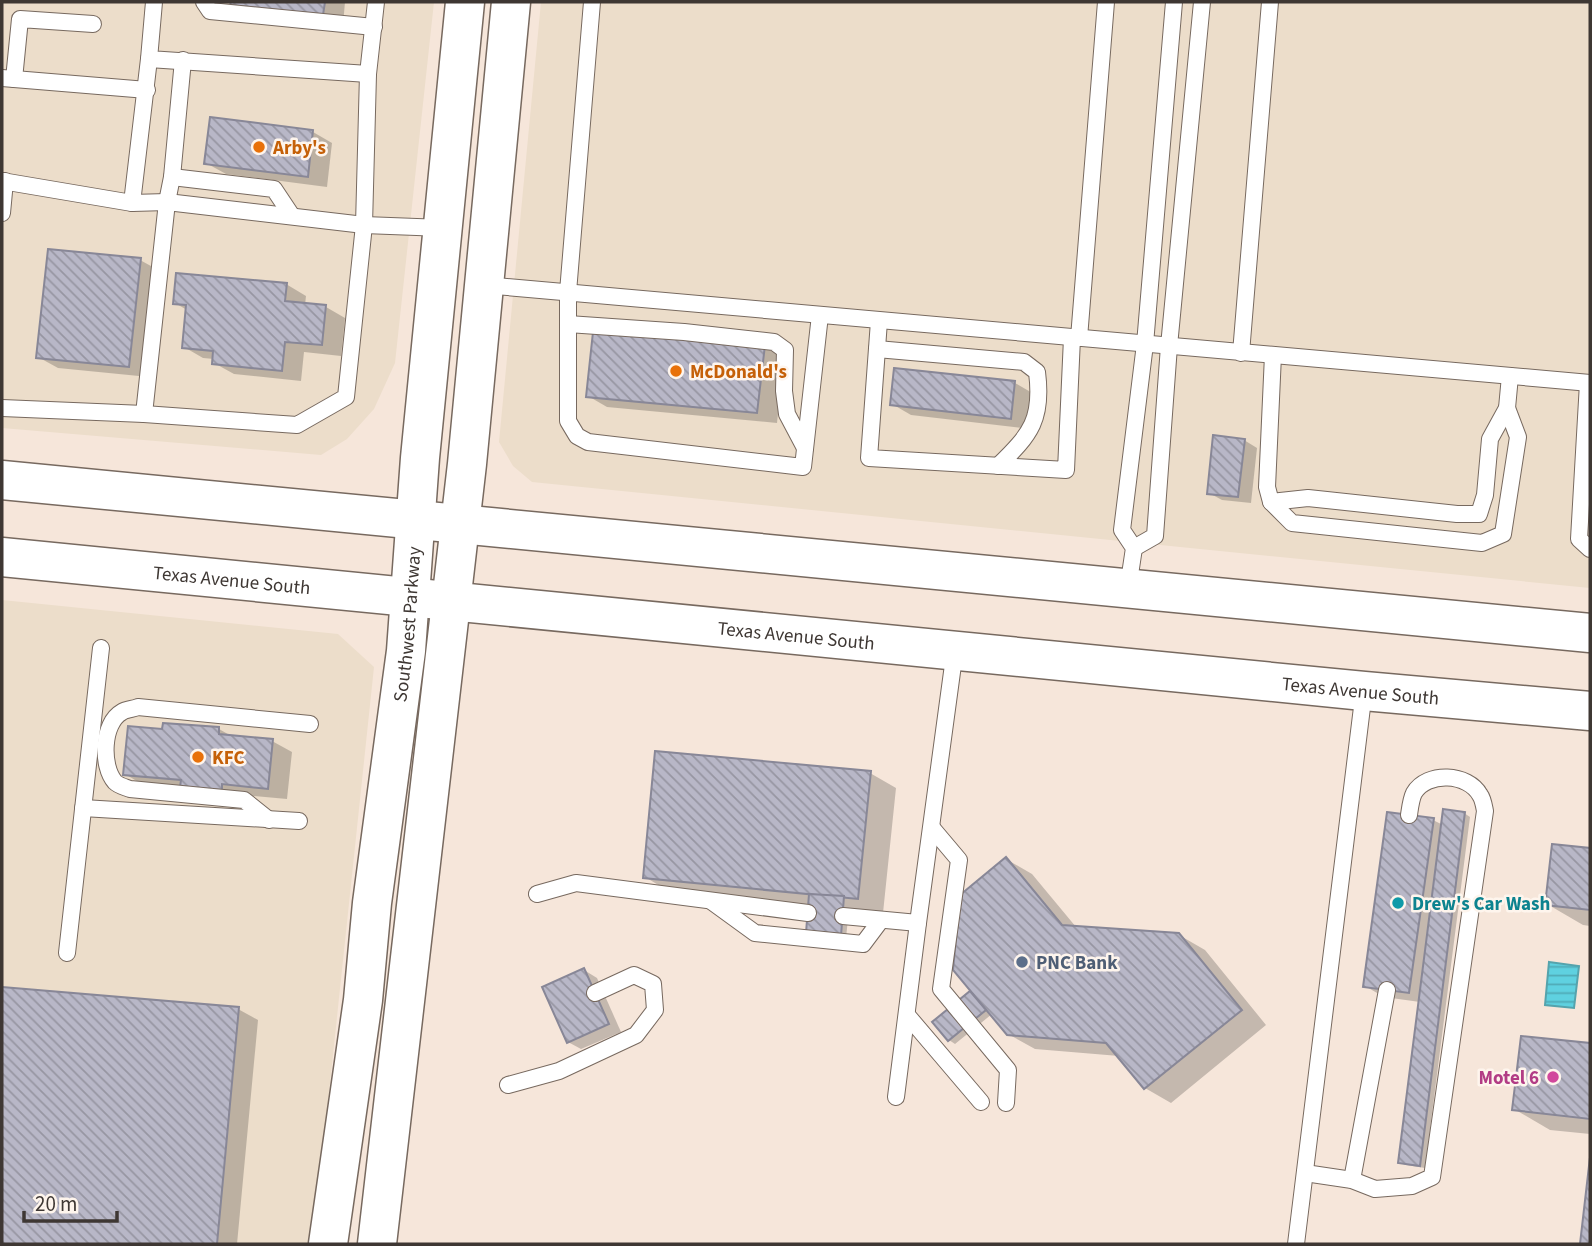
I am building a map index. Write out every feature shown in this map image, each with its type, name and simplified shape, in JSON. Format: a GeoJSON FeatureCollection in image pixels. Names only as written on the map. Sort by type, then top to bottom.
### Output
{"type":"FeatureCollection","features":[{"type":"Feature","properties":{"kind":"main road","name":"Southwest Parkway"},"geometry":{"type":"LineString","coordinates":[[328,1244],[363,1000],[372,903],[406,651],[465,2]]}},
{"type":"Feature","properties":{"kind":"main road"},"geometry":{"type":"LineString","coordinates":[[377,1244],[459,525],[511,2]]}},
{"type":"Feature","properties":{"kind":"main road"},"geometry":{"type":"LineString","coordinates":[[2,480],[1590,633]]}},
{"type":"Feature","properties":{"kind":"main road","name":"Texas Avenue South"},"geometry":{"type":"LineString","coordinates":[[2,557],[1590,711]]}},
{"type":"Feature","properties":{"kind":"main road"},"geometry":{"type":"LineString","coordinates":[[351,1080],[363,1090],[371,1104],[365,1161],[369,1174],[384,1186]]}},
{"type":"Feature","properties":{"kind":"lane"},"geometry":{"type":"LineString","coordinates":[[132,203],[147,90],[154,2]]}},
{"type":"Feature","properties":{"kind":"lane"},"geometry":{"type":"LineString","coordinates":[[204,2],[210,11],[374,27]]}},
{"type":"Feature","properties":{"kind":"lane"},"geometry":{"type":"LineString","coordinates":[[2,408],[144,414],[296,425],[346,397],[364,225],[368,74],[376,2]]}},
{"type":"Feature","properties":{"kind":"lane"},"geometry":{"type":"LineString","coordinates":[[592,2],[568,292],[568,421],[577,436],[588,442],[803,467],[820,315]]}},
{"type":"Feature","properties":{"kind":"lane"},"geometry":{"type":"LineString","coordinates":[[879,321],[869,457],[1066,470],[1106,2]]}},
{"type":"Feature","properties":{"kind":"lane"},"geometry":{"type":"LineString","coordinates":[[1128,588],[1134,548],[1122,530],[1145,344],[1174,2]]}},
{"type":"Feature","properties":{"kind":"lane"},"geometry":{"type":"LineString","coordinates":[[1134,548],[1155,536],[1202,2]]}},
{"type":"Feature","properties":{"kind":"lane"},"geometry":{"type":"LineString","coordinates":[[1241,353],[1270,2]]}},
{"type":"Feature","properties":{"kind":"lane"},"geometry":{"type":"LineString","coordinates":[[93,24],[20,19],[8,79],[147,90]]}},
{"type":"Feature","properties":{"kind":"lane"},"geometry":{"type":"LineString","coordinates":[[149,58],[368,74]]}},
{"type":"Feature","properties":{"kind":"lane"},"geometry":{"type":"LineString","coordinates":[[144,414],[183,60]]}},
{"type":"Feature","properties":{"kind":"lane"},"geometry":{"type":"LineString","coordinates":[[172,177],[274,188],[292,216]]}},
{"type":"Feature","properties":{"kind":"lane"},"geometry":{"type":"LineString","coordinates":[[2,213],[4,181],[132,203],[167,202],[364,225],[443,228]]}},
{"type":"Feature","properties":{"kind":"lane"},"geometry":{"type":"LineString","coordinates":[[484,285],[1589,383],[1579,539],[1590,549]]}},
{"type":"Feature","properties":{"kind":"lane"},"geometry":{"type":"LineString","coordinates":[[568,324],[684,332],[774,342],[785,350],[784,391],[787,414],[805,448]]}},
{"type":"Feature","properties":{"kind":"lane"},"geometry":{"type":"LineString","coordinates":[[877,349],[1024,362],[1037,372],[1040,396],[1036,418],[1023,442],[998,466]]}},
{"type":"Feature","properties":{"kind":"lane"},"geometry":{"type":"LineString","coordinates":[[1273,355],[1267,487],[1270,502],[1292,523],[1482,543],[1503,534],[1518,437],[1507,408]]}},
{"type":"Feature","properties":{"kind":"lane"},"geometry":{"type":"LineString","coordinates":[[1270,502],[1308,498],[1479,514],[1485,495],[1490,439],[1507,408],[1510,376]]}},
{"type":"Feature","properties":{"kind":"lane"},"geometry":{"type":"LineString","coordinates":[[67,953],[101,648]]}},
{"type":"Feature","properties":{"kind":"lane"},"geometry":{"type":"LineString","coordinates":[[896,1097],[956,650]]}},
{"type":"Feature","properties":{"kind":"lane"},"geometry":{"type":"LineString","coordinates":[[1296,1244],[1364,691]]}},
{"type":"Feature","properties":{"kind":"lane"},"geometry":{"type":"LineString","coordinates":[[269,820],[244,800],[130,789],[117,784],[105,766],[106,744],[112,724],[121,712],[138,707],[310,724]]}},
{"type":"Feature","properties":{"kind":"lane"},"geometry":{"type":"LineString","coordinates":[[1305,1173],[1352,1180],[1375,1189],[1412,1186],[1432,1177],[1485,811],[1481,795],[1472,786],[1460,779],[1442,777],[1427,781],[1414,793],[1409,815]]}},
{"type":"Feature","properties":{"kind":"lane"},"geometry":{"type":"LineString","coordinates":[[83,808],[299,821]]}},
{"type":"Feature","properties":{"kind":"lane"},"geometry":{"type":"LineString","coordinates":[[932,828],[959,860],[941,989],[1008,1070],[1006,1103]]}},
{"type":"Feature","properties":{"kind":"lane"},"geometry":{"type":"LineString","coordinates":[[537,894],[576,883],[808,913]]}},
{"type":"Feature","properties":{"kind":"lane"},"geometry":{"type":"LineString","coordinates":[[709,899],[755,933],[863,944],[881,920]]}},
{"type":"Feature","properties":{"kind":"lane"},"geometry":{"type":"LineString","coordinates":[[842,916],[918,923]]}},
{"type":"Feature","properties":{"kind":"lane"},"geometry":{"type":"LineString","coordinates":[[508,1085],[559,1071],[636,1035],[655,1010],[653,984],[634,975],[595,993]]}},
{"type":"Feature","properties":{"kind":"lane"},"geometry":{"type":"LineString","coordinates":[[1352,1180],[1387,990]]}},
{"type":"Feature","properties":{"kind":"lane"},"geometry":{"type":"LineString","coordinates":[[907,1015],[981,1102]]}},
{"type":"Feature","properties":{"kind":"shaded area"},"geometry":{"type":"Polygon","coordinates":[[[2,2],[434,2],[395,363],[374,409],[347,439],[321,455],[2,428],[2,2]]]}},
{"type":"Feature","properties":{"kind":"shaded area"},"geometry":{"type":"Polygon","coordinates":[[[541,2],[1590,2],[1590,588],[532,482],[513,466],[499,442],[541,2]]]}},
{"type":"Feature","properties":{"kind":"shaded area"},"geometry":{"type":"Polygon","coordinates":[[[2,600],[338,634],[374,667],[313,1244],[2,1244],[2,600]]]}},
{"type":"Feature","properties":{"kind":"water"},"geometry":{"type":"Polygon","coordinates":[[[1549,962],[1579,966],[1574,1008],[1545,1005],[1549,962]]]}},
{"type":"Feature","properties":{"kind":"building"},"geometry":{"type":"Polygon","coordinates":[[[231,2],[325,2],[323,15],[230,5],[231,2]]]}},
{"type":"Feature","properties":{"kind":"building","name":"Arby's"},"geometry":{"type":"Polygon","coordinates":[[[210,117],[313,130],[308,177],[204,164],[210,117]]]}},
{"type":"Feature","properties":{"kind":"building"},"geometry":{"type":"Polygon","coordinates":[[[48,249],[141,258],[129,367],[36,358],[48,249]]]}},
{"type":"Feature","properties":{"kind":"building"},"geometry":{"type":"Polygon","coordinates":[[[176,273],[287,283],[285,301],[326,305],[322,345],[285,342],[282,371],[212,364],[213,351],[182,348],[186,305],[173,304],[176,273]]]}},
{"type":"Feature","properties":{"kind":"building","name":"McDonald's"},"geometry":{"type":"Polygon","coordinates":[[[593,332],[765,345],[757,413],[586,397],[593,332]]]}},
{"type":"Feature","properties":{"kind":"building"},"geometry":{"type":"Polygon","coordinates":[[[894,368],[1015,381],[1011,419],[890,405],[894,368]]]}},
{"type":"Feature","properties":{"kind":"building"},"geometry":{"type":"Polygon","coordinates":[[[1213,435],[1245,439],[1238,497],[1207,494],[1213,435]]]}},
{"type":"Feature","properties":{"kind":"building","name":"KFC"},"geometry":{"type":"Polygon","coordinates":[[[163,723],[219,727],[219,734],[273,739],[268,789],[222,784],[222,790],[180,787],[181,780],[123,775],[128,726],[162,729],[163,723]]]}},
{"type":"Feature","properties":{"kind":"building"},"geometry":{"type":"Polygon","coordinates":[[[655,751],[871,771],[858,899],[643,878],[655,751]]]}},
{"type":"Feature","properties":{"kind":"building"},"geometry":{"type":"Polygon","coordinates":[[[1443,809],[1465,812],[1420,1166],[1398,1163],[1443,809]]]}},
{"type":"Feature","properties":{"kind":"building","name":"Drew's Car Wash"},"geometry":{"type":"Polygon","coordinates":[[[1387,812],[1434,818],[1409,993],[1363,987],[1387,812]]]}},
{"type":"Feature","properties":{"kind":"building"},"geometry":{"type":"Polygon","coordinates":[[[1552,844],[1590,848],[1590,910],[1545,905],[1552,844]]]}},
{"type":"Feature","properties":{"kind":"building"},"geometry":{"type":"Polygon","coordinates":[[[1006,857],[1062,925],[1179,933],[1242,1010],[1144,1089],[1106,1043],[1007,1035],[953,970],[960,895],[1006,857]]]}},
{"type":"Feature","properties":{"kind":"building"},"geometry":{"type":"Polygon","coordinates":[[[809,894],[844,896],[841,936],[806,933],[809,894]]]}},
{"type":"Feature","properties":{"kind":"building"},"geometry":{"type":"Polygon","coordinates":[[[584,968],[609,1024],[567,1043],[542,987],[584,968]]]}},
{"type":"Feature","properties":{"kind":"building"},"geometry":{"type":"Polygon","coordinates":[[[2,987],[239,1007],[217,1244],[2,1244],[2,987]]]}},
{"type":"Feature","properties":{"kind":"building"},"geometry":{"type":"Polygon","coordinates":[[[970,991],[986,1010],[948,1041],[932,1022],[970,991]]]}},
{"type":"Feature","properties":{"kind":"building","name":"Motel 6"},"geometry":{"type":"Polygon","coordinates":[[[1521,1036],[1590,1043],[1590,1119],[1512,1110],[1521,1036]]]}},
{"type":"Feature","properties":{"kind":"building"},"geometry":{"type":"Polygon","coordinates":[[[1590,1157],[1590,1244],[1580,1244],[1590,1157]]]}},
{"type":"Feature","properties":{"kind":"place","name":"Arby's"},"geometry":{"type":"Point","coordinates":[259,147]}},
{"type":"Feature","properties":{"kind":"place","name":"McDonald's"},"geometry":{"type":"Point","coordinates":[676,371]}},
{"type":"Feature","properties":{"kind":"place","name":"KFC"},"geometry":{"type":"Point","coordinates":[198,757]}},
{"type":"Feature","properties":{"kind":"place","name":"Drew's Car Wash"},"geometry":{"type":"Point","coordinates":[1398,903]}},
{"type":"Feature","properties":{"kind":"place","name":"PNC Bank"},"geometry":{"type":"Point","coordinates":[1022,962]}},
{"type":"Feature","properties":{"kind":"place","name":"Motel 6"},"geometry":{"type":"Point","coordinates":[1553,1077]}}]}
